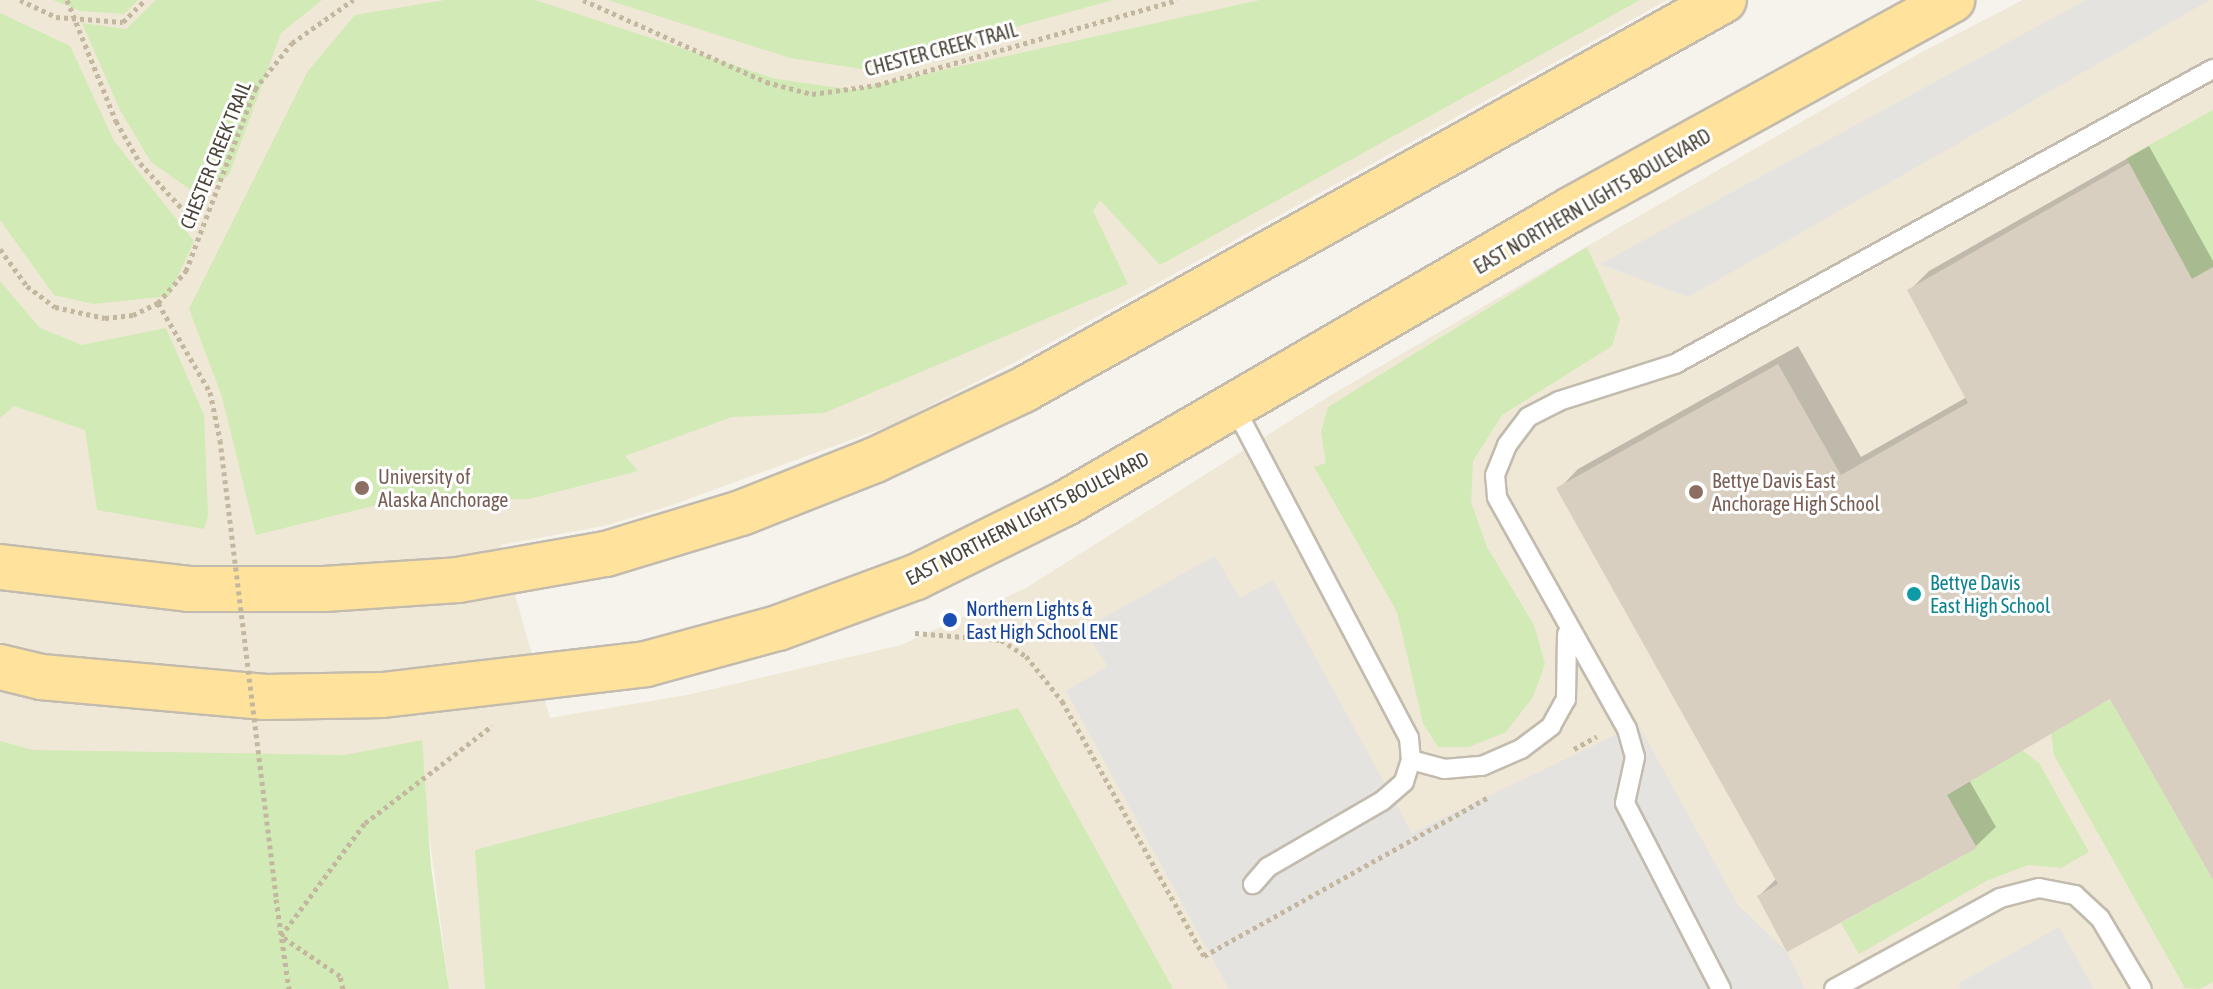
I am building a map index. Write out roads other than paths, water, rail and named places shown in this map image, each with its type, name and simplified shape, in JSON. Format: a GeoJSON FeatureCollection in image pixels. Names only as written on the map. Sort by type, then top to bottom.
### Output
{"type":"FeatureCollection","features":[{"type":"Feature","properties":{"kind":"main road"},"geometry":{"type":"LineString","coordinates":[[0,567],[189,589],[324,589],[458,580],[606,554],[741,513],[875,460],[1023,390],[1724,0]]}},
{"type":"Feature","properties":{"kind":"main road","name":"EAST NORTHERN LIGHTS BOULEVARD"},"geometry":{"type":"LineString","coordinates":[[0,667],[41,677],[265,697],[383,695],[646,664],[778,628],[916,577],[1064,504],[1235,408],[1572,209],[1952,0]]}},
{"type":"Feature","properties":{"kind":"lane"},"geometry":{"type":"LineString","coordinates":[[1721,989],[1625,803],[1635,757],[1627,729],[1497,497],[1495,475],[1507,445],[1528,417],[1559,401],[1675,364],[2213,69]]}},
{"type":"Feature","properties":{"kind":"lane"},"geometry":{"type":"LineString","coordinates":[[1235,408],[1409,738],[1411,760],[1404,782],[1382,801],[1268,867],[1253,884]]}},
{"type":"Feature","properties":{"kind":"lane"},"geometry":{"type":"LineString","coordinates":[[1411,760],[1444,769],[1482,766],[1521,749],[1551,726],[1566,699],[1571,673],[1567,626]]}},
{"type":"Feature","properties":{"kind":"lane"},"geometry":{"type":"LineString","coordinates":[[1834,989],[2000,898],[2039,888],[2075,895],[2100,918],[2142,989]]}},
{"type":"Feature","properties":{"kind":"place","name":"University of Alaska Anchorage"},"geometry":{"type":"Point","coordinates":[362,488]}},
{"type":"Feature","properties":{"kind":"place","name":"Bettye Davis East Anchorage High School"},"geometry":{"type":"Point","coordinates":[1696,492]}},
{"type":"Feature","properties":{"kind":"place","name":"Bettye Davis East High School"},"geometry":{"type":"Point","coordinates":[1914,594]}},
{"type":"Feature","properties":{"kind":"place","name":"Northern Lights & East High School ENE"},"geometry":{"type":"Point","coordinates":[950,620]}}]}
